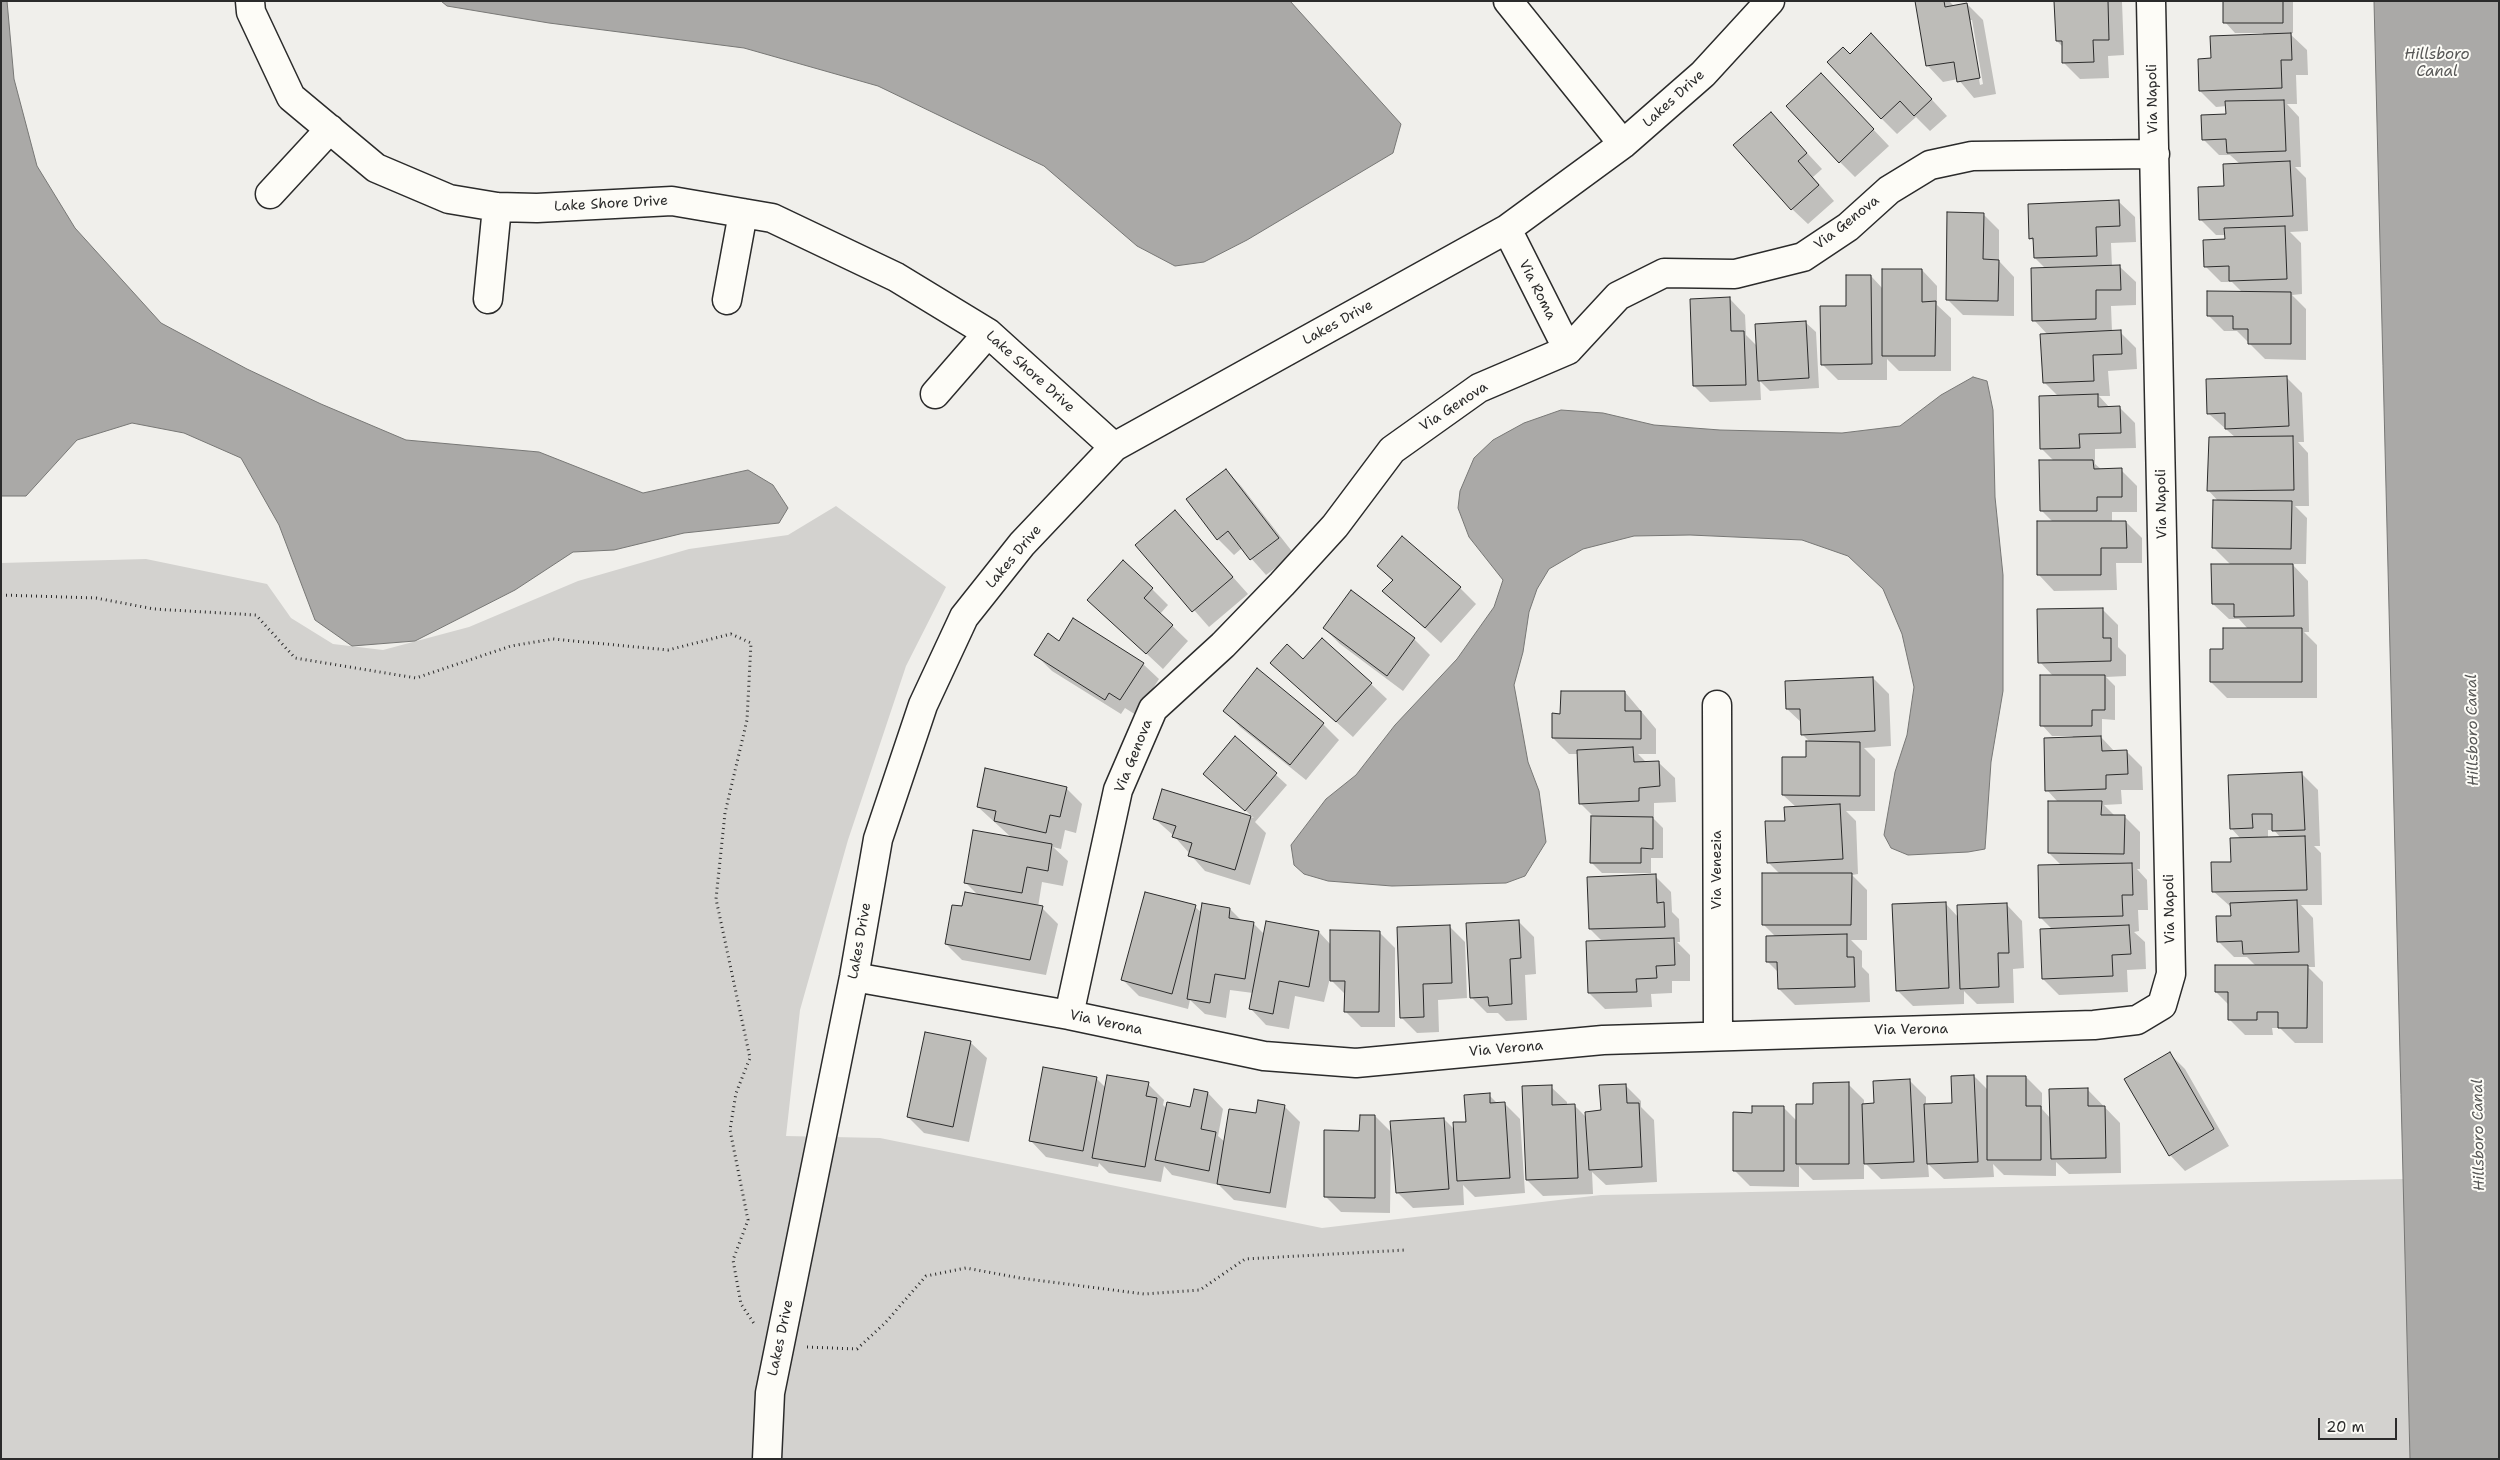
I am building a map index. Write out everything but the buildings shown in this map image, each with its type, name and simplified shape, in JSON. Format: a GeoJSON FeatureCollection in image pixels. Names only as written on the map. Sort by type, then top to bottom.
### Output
{"type":"FeatureCollection","features":[{"type":"Feature","properties":{"kind":"street","name":"Lake Shore Drive"},"geometry":{"type":"LineString","coordinates":[[250,1],[251,12],[292,96],[376,168],[449,200],[497,207],[537,208],[672,201],[772,218],[896,277],[988,333],[1114,447]]}},
{"type":"Feature","properties":{"kind":"street"},"geometry":{"type":"LineString","coordinates":[[1508,1],[1623,144]]}},
{"type":"Feature","properties":{"kind":"street","name":"Lakes Drive"},"geometry":{"type":"LineString","coordinates":[[767,1459],[770,1393],[854,977],[878,839],[923,705],[964,617],[1022,544],[1114,447],[1507,229],[1623,144],[1703,74],[1770,1]]}},
{"type":"Feature","properties":{"kind":"street","name":"Via Napoli"},"geometry":{"type":"LineString","coordinates":[[2151,1],[2171,974],[2162,1005]]}},
{"type":"Feature","properties":{"kind":"street"},"geometry":{"type":"LineString","coordinates":[[270,194],[330,129]]}},
{"type":"Feature","properties":{"kind":"street","name":"Via Genova"},"geometry":{"type":"LineString","coordinates":[[1070,1015],[1118,790],[1153,708],[1223,645],[1282,584],[1335,526],[1392,450],[1479,388],[1568,350],[1618,296],[1664,273],[1735,274],[1803,257],[1848,227],[1889,190],[1930,165],[1972,156],[2155,154]]}},
{"type":"Feature","properties":{"kind":"street"},"geometry":{"type":"LineString","coordinates":[[488,299],[497,207]]}},
{"type":"Feature","properties":{"kind":"street"},"geometry":{"type":"LineString","coordinates":[[727,300],[742,213]]}},
{"type":"Feature","properties":{"kind":"street","name":"Via Roma"},"geometry":{"type":"LineString","coordinates":[[1507,229],[1568,350]]}},
{"type":"Feature","properties":{"kind":"street"},"geometry":{"type":"LineString","coordinates":[[935,394],[988,333]]}},
{"type":"Feature","properties":{"kind":"street","name":"Via Venezia"},"geometry":{"type":"LineString","coordinates":[[1717,705],[1718,1035]]}},
{"type":"Feature","properties":{"kind":"street","name":"Via Verona"},"geometry":{"type":"LineString","coordinates":[[854,977],[1070,1015],[1264,1056],[1356,1063],[1603,1040],[2094,1025],[2137,1020],[2162,1005]]}},
{"type":"Feature","properties":{"kind":"path"},"geometry":{"type":"LineString","coordinates":[[1,595],[96,598],[154,609],[256,615],[295,658],[416,678],[511,646],[554,638],[668,650],[731,634],[751,643],[748,720],[725,813],[716,899],[750,1058],[736,1093],[730,1130],[748,1220],[733,1260],[741,1304],[760,1333],[781,1336],[810,1348],[857,1349],[885,1322],[926,1276],[966,1268],[1020,1278],[1144,1294],[1200,1290],[1245,1259],[1405,1250]]}},
{"type":"Feature","properties":{"kind":"shaded area"},"geometry":{"type":"Polygon","coordinates":[[[836,506],[946,587],[906,666],[848,840],[800,1010],[786,1136],[880,1138],[1322,1228],[1601,1195],[2404,1179],[2410,1459],[1,1459],[1,563],[146,559],[267,584],[291,618],[333,644],[383,650],[469,627],[578,581],[689,549],[788,535],[836,506]]]}},
{"type":"Feature","properties":{"kind":"water"},"geometry":{"type":"Polygon","coordinates":[[[1,1],[7,1],[14,79],[37,166],[75,228],[161,323],[247,369],[321,404],[406,440],[539,452],[643,493],[748,470],[773,485],[788,508],[779,523],[684,533],[614,550],[573,552],[515,590],[415,641],[352,646],[315,620],[279,525],[241,458],[184,433],[132,423],[77,440],[26,496],[1,496],[1,1]]]}},
{"type":"Feature","properties":{"kind":"water"},"geometry":{"type":"Polygon","coordinates":[[[441,1],[1290,1],[1401,124],[1393,153],[1247,240],[1204,262],[1175,266],[1137,246],[1044,166],[878,86],[744,48],[549,23],[447,6],[441,1]]]}},
{"type":"Feature","properties":{"kind":"water","name":"Hillsboro Canal"},"geometry":{"type":"Polygon","coordinates":[[[2374,1],[2499,1],[2499,1459],[2410,1459],[2374,1]]]}},
{"type":"Feature","properties":{"kind":"water"},"geometry":{"type":"Polygon","coordinates":[[[1973,377],[1987,381],[1993,410],[1995,497],[2003,575],[2003,691],[1991,762],[1985,849],[1968,852],[1908,855],[1891,848],[1884,835],[1895,772],[1907,735],[1914,687],[1902,634],[1883,589],[1848,556],[1802,540],[1690,535],[1634,536],[1583,549],[1549,569],[1537,589],[1529,612],[1523,652],[1514,685],[1528,762],[1539,791],[1546,842],[1525,876],[1506,883],[1392,886],[1328,881],[1304,874],[1294,865],[1291,845],[1326,799],[1356,775],[1395,725],[1457,659],[1494,607],[1503,580],[1469,537],[1458,508],[1460,491],[1474,458],[1493,440],[1524,423],[1561,410],[1603,413],[1654,425],[1720,430],[1842,433],[1900,426],[1941,395],[1973,377]]]}}]}
